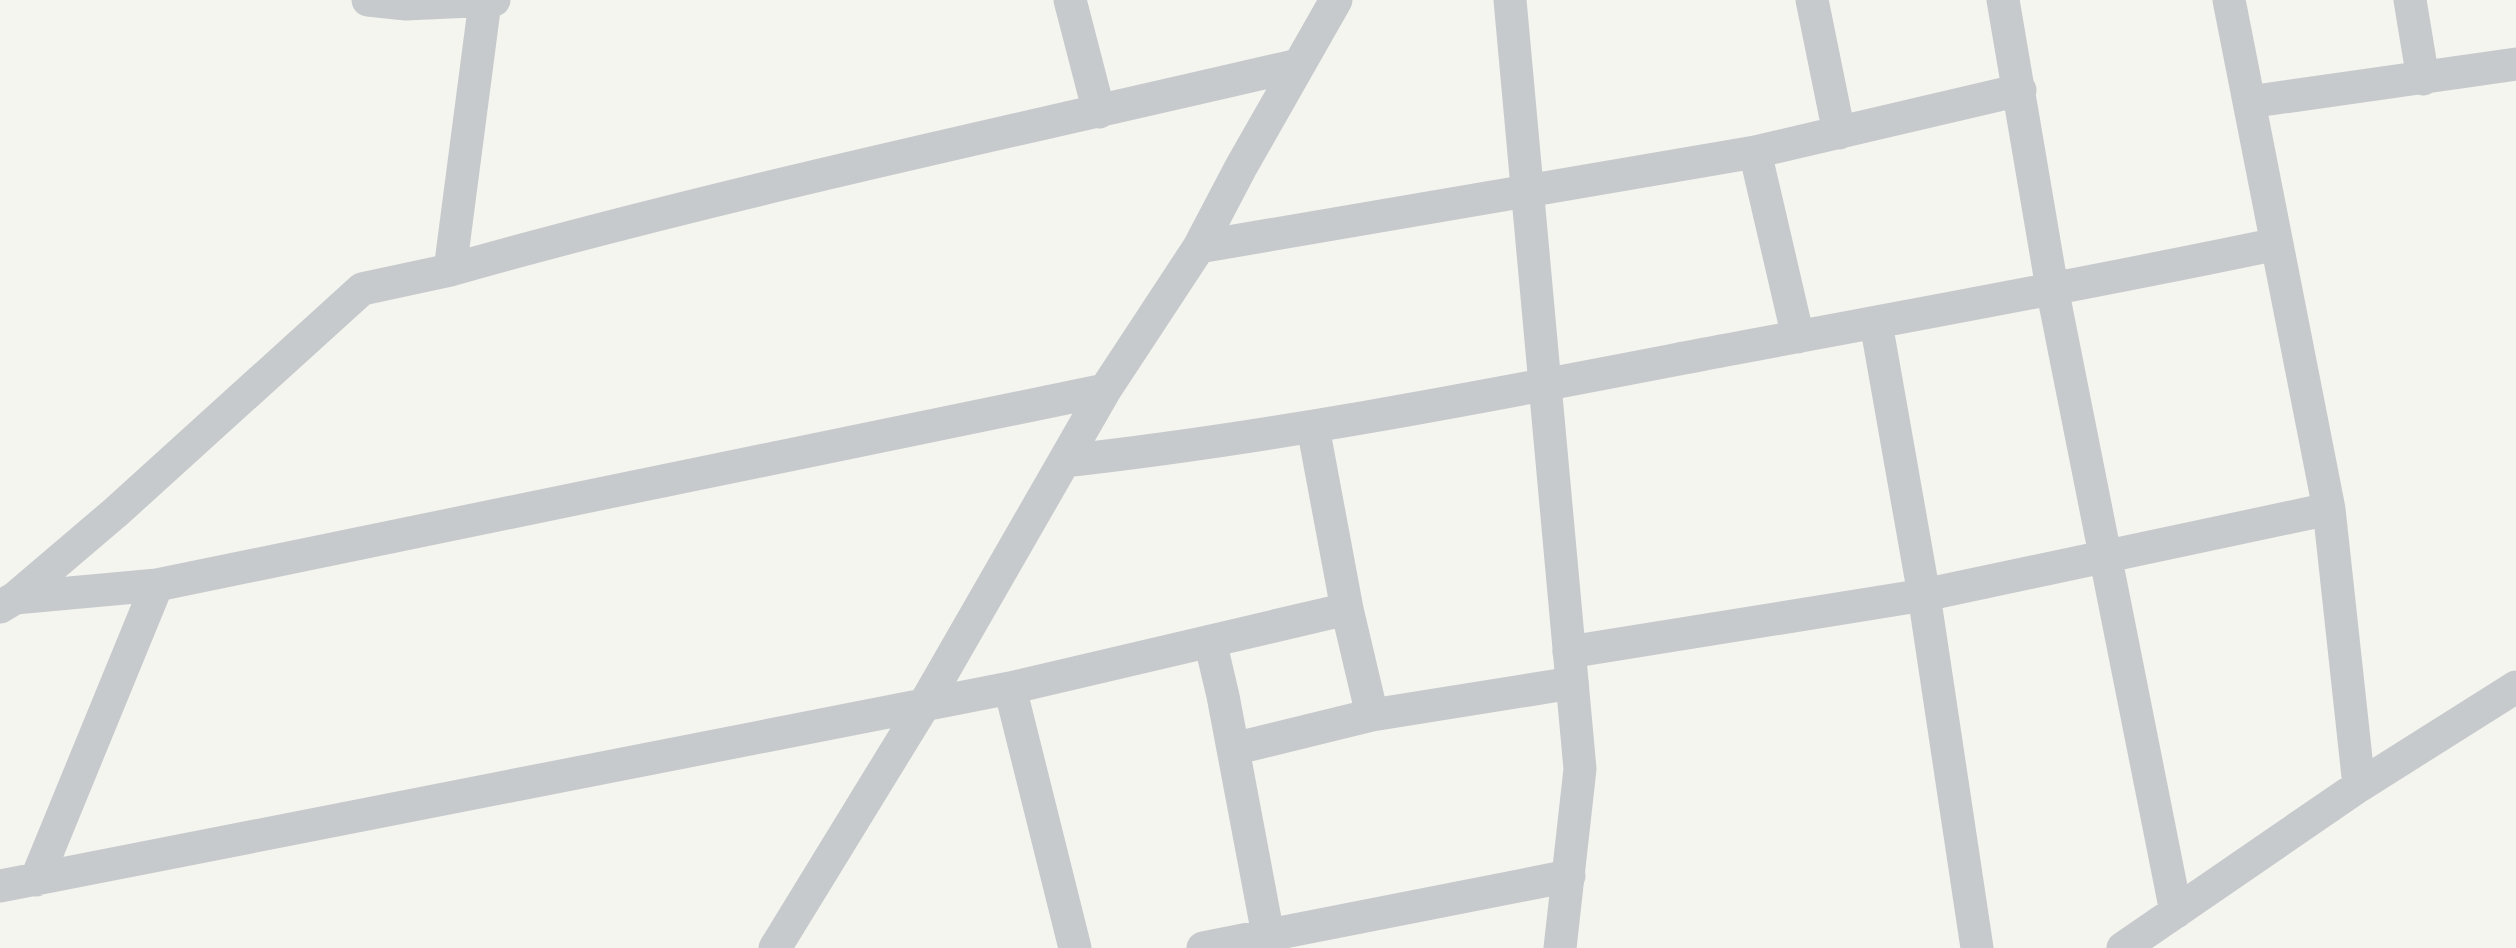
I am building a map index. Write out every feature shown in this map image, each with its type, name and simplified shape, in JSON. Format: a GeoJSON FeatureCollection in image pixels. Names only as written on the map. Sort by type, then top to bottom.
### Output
{"type":"FeatureCollection","features":[{"type":"Feature","properties":{"kind":"street"},"geometry":{"type":"LineString","coordinates":[[368,0],[406,4],[490,1],[450,270]]}},
{"type":"Feature","properties":{"kind":"street"},"geometry":{"type":"LineString","coordinates":[[1070,0],[1099,112]]}},
{"type":"Feature","properties":{"kind":"street"},"geometry":{"type":"LineString","coordinates":[[775,948],[924,705],[1105,390],[1199,247],[1298,64],[1336,0]]}},
{"type":"Feature","properties":{"kind":"street"},"geometry":{"type":"LineString","coordinates":[[1510,0],[1580,770],[1560,948]]}},
{"type":"Feature","properties":{"kind":"street"},"geometry":{"type":"LineString","coordinates":[[1812,0],[1839,133]]}},
{"type":"Feature","properties":{"kind":"street"},"geometry":{"type":"LineString","coordinates":[[2003,0],[2052,288],[2176,912]]}},
{"type":"Feature","properties":{"kind":"street"},"geometry":{"type":"LineString","coordinates":[[2229,0],[2329,509],[2359,786]]}},
{"type":"Feature","properties":{"kind":"street"},"geometry":{"type":"LineString","coordinates":[[2410,0],[2423,79]]}},
{"type":"Feature","properties":{"kind":"street"},"geometry":{"type":"LineString","coordinates":[[8,602],[116,512],[362,289],[450,270],[561,238],[1298,64]]}},
{"type":"Feature","properties":{"kind":"street"},"geometry":{"type":"LineString","coordinates":[[2249,102],[2516,64]]}},
{"type":"Feature","properties":{"kind":"street"},"geometry":{"type":"LineString","coordinates":[[1199,247],[1755,152],[2020,90]]}},
{"type":"Feature","properties":{"kind":"street"},"geometry":{"type":"LineString","coordinates":[[1755,152],[1797,337]]}},
{"type":"Feature","properties":{"kind":"street"},"geometry":{"type":"LineString","coordinates":[[1064,461],[1182,448],[1313,427],[1876,323],[2277,244]]}},
{"type":"Feature","properties":{"kind":"street"},"geometry":{"type":"LineString","coordinates":[[1876,323],[1924,595],[1977,948]]}},
{"type":"Feature","properties":{"kind":"street"},"geometry":{"type":"LineString","coordinates":[[8,602],[157,585],[1105,390]]}},
{"type":"Feature","properties":{"kind":"street"},"geometry":{"type":"LineString","coordinates":[[1313,427],[1347,609],[1372,715]]}},
{"type":"Feature","properties":{"kind":"street"},"geometry":{"type":"LineString","coordinates":[[1233,749],[1570,667],[2329,509]]}},
{"type":"Feature","properties":{"kind":"street"},"geometry":{"type":"LineString","coordinates":[[36,880],[157,585]]}},
{"type":"Feature","properties":{"kind":"street"},"geometry":{"type":"LineString","coordinates":[[0,886],[1010,688],[1347,609]]}},
{"type":"Feature","properties":{"kind":"street"},"geometry":{"type":"LineString","coordinates":[[1210,641],[1268,935]]}},
{"type":"Feature","properties":{"kind":"street"},"geometry":{"type":"LineString","coordinates":[[2123,948],[2359,786],[2516,687]]}},
{"type":"Feature","properties":{"kind":"street"},"geometry":{"type":"LineString","coordinates":[[1010,688],[1075,948]]}},
{"type":"Feature","properties":{"kind":"street"},"geometry":{"type":"LineString","coordinates":[[1203,948],[1569,876]]}}]}
